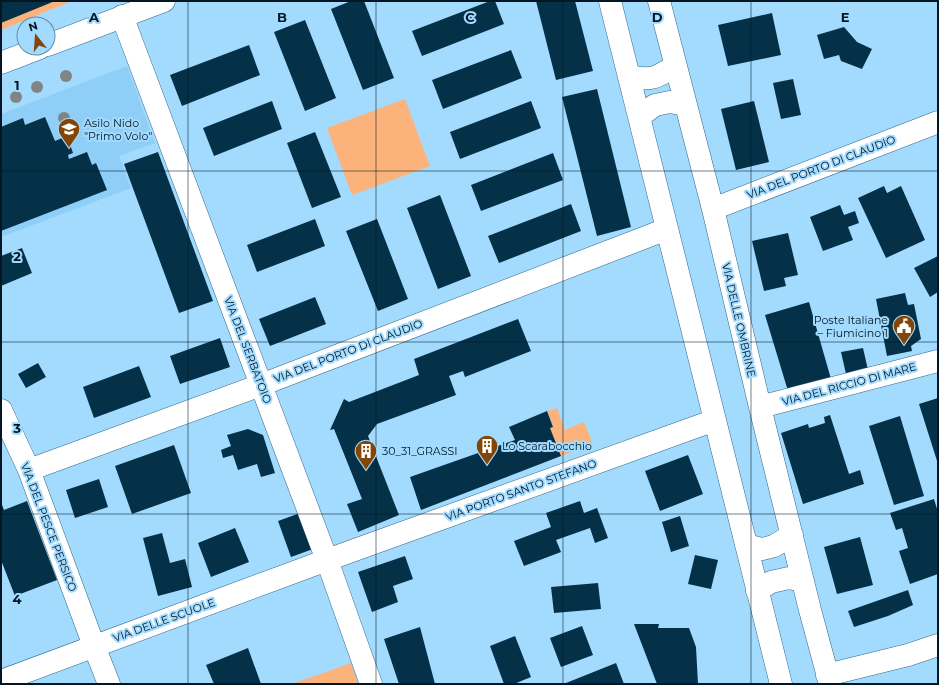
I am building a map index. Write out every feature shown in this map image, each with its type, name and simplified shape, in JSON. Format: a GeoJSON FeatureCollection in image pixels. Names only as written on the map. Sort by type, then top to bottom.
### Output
{"type":"FeatureCollection","features":[{"type":"Feature","properties":{"kind":"street"},"geometry":{"type":"LineString","coordinates":[[56,42],[133,9],[164,1]]}},
{"type":"Feature","properties":{"kind":"street"},"geometry":{"type":"LineString","coordinates":[[610,1],[781,684]]}},
{"type":"Feature","properties":{"kind":"street","name":"VIA DELLE OMBRINE"},"geometry":{"type":"LineString","coordinates":[[659,1],[713,209],[760,407],[828,680]]}},
{"type":"Feature","properties":{"kind":"street","name":"VIA DEL SERBATOIO"},"geometry":{"type":"LineString","coordinates":[[133,9],[261,385],[327,560],[371,684]]}},
{"type":"Feature","properties":{"kind":"street"},"geometry":{"type":"LineString","coordinates":[[1,63],[19,56]]}},
{"type":"Feature","properties":{"kind":"street"},"geometry":{"type":"LineString","coordinates":[[629,76],[644,79],[659,76],[675,66]]}},
{"type":"Feature","properties":{"kind":"street"},"geometry":{"type":"LineString","coordinates":[[639,117],[655,105],[670,102],[685,105]]}},
{"type":"Feature","properties":{"kind":"street","name":"VIA DEL PORTO DI CLAUDIO"},"geometry":{"type":"LineString","coordinates":[[713,209],[934,124]]}},
{"type":"Feature","properties":{"kind":"street","name":"VIA DEL PORTO DI CLAUDIO"},"geometry":{"type":"LineString","coordinates":[[29,470],[261,385],[667,229]]}},
{"type":"Feature","properties":{"kind":"street","name":"VIA DEL RICCIO DI MARE"},"geometry":{"type":"LineString","coordinates":[[760,407],[938,361]]}},
{"type":"Feature","properties":{"kind":"street","name":"VIA DEL PESCE PERSICO"},"geometry":{"type":"LineString","coordinates":[[1,410],[7,436],[29,470],[109,684]]}},
{"type":"Feature","properties":{"kind":"street","name":"VIA PORTO SANTO STEFANO"},"geometry":{"type":"LineString","coordinates":[[327,560],[715,420]]}},
{"type":"Feature","properties":{"kind":"street"},"geometry":{"type":"LineString","coordinates":[[746,545],[762,548],[774,546],[792,535]]}},
{"type":"Feature","properties":{"kind":"street","name":"VIA DELLE SCUOLE"},"geometry":{"type":"LineString","coordinates":[[1,681],[327,560]]}},
{"type":"Feature","properties":{"kind":"street"},"geometry":{"type":"LineString","coordinates":[[758,591],[771,582],[789,578],[803,581]]}},
{"type":"Feature","properties":{"kind":"street"},"geometry":{"type":"LineString","coordinates":[[828,680],[938,645]]}},
{"type":"Feature","properties":{"kind":"shaded area"},"geometry":{"type":"Polygon","coordinates":[[[1,1],[72,1],[35,16],[16,16],[16,24],[1,30],[1,1]]]}},
{"type":"Feature","properties":{"kind":"shaded area","name":"Asilo Nido \"Primo Volo\""},"geometry":{"type":"Polygon","coordinates":[[[127,66],[155,143],[119,156],[131,188],[1,237],[1,114],[127,66]]]}},
{"type":"Feature","properties":{"kind":"shaded area"},"geometry":{"type":"Polygon","coordinates":[[[405,99],[430,166],[352,195],[327,128],[405,99]]]}},
{"type":"Feature","properties":{"kind":"shaded area","name":"Lo Scarabocchio"},"geometry":{"type":"Polygon","coordinates":[[[557,408],[565,430],[584,422],[593,444],[561,456],[550,428],[553,426],[547,411],[557,408]]]}},
{"type":"Feature","properties":{"kind":"shaded area"},"geometry":{"type":"Polygon","coordinates":[[[351,663],[358,684],[292,684],[351,663]]]}},
{"type":"Feature","properties":{"kind":"building"},"geometry":{"type":"Polygon","coordinates":[[[1,1],[55,1],[16,16],[1,23],[1,1]]]}},
{"type":"Feature","properties":{"kind":"building"},"geometry":{"type":"Polygon","coordinates":[[[351,1],[364,1],[394,78],[363,90],[331,9],[351,1]]]}},
{"type":"Feature","properties":{"kind":"building"},"geometry":{"type":"Polygon","coordinates":[[[490,1],[495,1],[504,24],[422,56],[412,31],[490,1]]]}},
{"type":"Feature","properties":{"kind":"building"},"geometry":{"type":"Polygon","coordinates":[[[536,1],[575,1],[593,71],[556,80],[536,1]]]}},
{"type":"Feature","properties":{"kind":"building"},"geometry":{"type":"Polygon","coordinates":[[[772,13],[781,55],[728,66],[718,25],[772,13]]]}},
{"type":"Feature","properties":{"kind":"building"},"geometry":{"type":"Polygon","coordinates":[[[305,20],[336,98],[305,111],[274,32],[305,20]]]}},
{"type":"Feature","properties":{"kind":"building"},"geometry":{"type":"Polygon","coordinates":[[[844,27],[857,42],[872,49],[862,69],[841,61],[839,55],[824,59],[817,35],[844,27]]]}},
{"type":"Feature","properties":{"kind":"building"},"geometry":{"type":"Polygon","coordinates":[[[249,45],[260,75],[182,106],[170,75],[249,45]]]}},
{"type":"Feature","properties":{"kind":"building"},"geometry":{"type":"Polygon","coordinates":[[[511,50],[522,78],[443,109],[432,80],[511,50]]]}},
{"type":"Feature","properties":{"kind":"building"},"geometry":{"type":"Polygon","coordinates":[[[793,79],[801,115],[781,119],[773,83],[793,79]]]}},
{"type":"Feature","properties":{"kind":"building"},"geometry":{"type":"Polygon","coordinates":[[[597,89],[631,227],[597,236],[562,97],[597,89]]]}},
{"type":"Feature","properties":{"kind":"building"},"geometry":{"type":"Polygon","coordinates":[[[272,101],[282,129],[214,156],[203,128],[272,101]]]}},
{"type":"Feature","properties":{"kind":"building"},"geometry":{"type":"Polygon","coordinates":[[[531,101],[541,128],[460,159],[450,132],[531,101]]]}},
{"type":"Feature","properties":{"kind":"building"},"geometry":{"type":"Polygon","coordinates":[[[754,101],[769,162],[736,170],[721,109],[754,101]]]}},
{"type":"Feature","properties":{"kind":"building"},"geometry":{"type":"Polygon","coordinates":[[[45,117],[55,141],[67,136],[73,153],[68,155],[69,159],[87,152],[92,165],[96,163],[107,190],[1,231],[1,127],[23,118],[25,125],[45,117]]]}},
{"type":"Feature","properties":{"kind":"building"},"geometry":{"type":"Polygon","coordinates":[[[315,132],[341,197],[312,208],[287,143],[315,132]]]}},
{"type":"Feature","properties":{"kind":"building"},"geometry":{"type":"Polygon","coordinates":[[[158,152],[213,301],[179,313],[124,164],[158,152]]]}},
{"type":"Feature","properties":{"kind":"building"},"geometry":{"type":"Polygon","coordinates":[[[553,153],[563,180],[481,211],[471,185],[553,153]]]}},
{"type":"Feature","properties":{"kind":"building"},"geometry":{"type":"Polygon","coordinates":[[[884,186],[887,193],[901,186],[925,240],[886,258],[858,198],[884,186]]]}},
{"type":"Feature","properties":{"kind":"building"},"geometry":{"type":"Polygon","coordinates":[[[440,195],[471,276],[438,289],[407,208],[440,195]]]}},
{"type":"Feature","properties":{"kind":"building"},"geometry":{"type":"Polygon","coordinates":[[[571,204],[581,231],[499,263],[488,236],[571,204]]]}},
{"type":"Feature","properties":{"kind":"building"},"geometry":{"type":"Polygon","coordinates":[[[840,205],[844,215],[855,211],[859,223],[848,227],[853,240],[823,251],[810,217],[840,205]]]}},
{"type":"Feature","properties":{"kind":"building"},"geometry":{"type":"Polygon","coordinates":[[[315,219],[325,246],[257,272],[247,245],[315,219]]]}},
{"type":"Feature","properties":{"kind":"building"},"geometry":{"type":"Polygon","coordinates":[[[377,219],[408,299],[378,311],[346,231],[377,219]]]}},
{"type":"Feature","properties":{"kind":"building"},"geometry":{"type":"Polygon","coordinates":[[[788,233],[798,275],[784,278],[786,286],[764,291],[752,241],[788,233]]]}},
{"type":"Feature","properties":{"kind":"building"},"geometry":{"type":"Polygon","coordinates":[[[22,248],[32,273],[1,286],[1,256],[22,248]]]}},
{"type":"Feature","properties":{"kind":"building"},"geometry":{"type":"Polygon","coordinates":[[[938,256],[938,292],[930,297],[914,268],[938,256]]]}},
{"type":"Feature","properties":{"kind":"building"},"geometry":{"type":"Polygon","coordinates":[[[905,293],[908,305],[914,304],[921,339],[911,346],[912,351],[887,356],[876,299],[905,293]]]}},
{"type":"Feature","properties":{"kind":"building"},"geometry":{"type":"Polygon","coordinates":[[[315,297],[326,324],[270,346],[259,319],[315,297]]]}},
{"type":"Feature","properties":{"kind":"building"},"geometry":{"type":"Polygon","coordinates":[[[809,302],[831,379],[788,391],[765,315],[809,302]]]}},
{"type":"Feature","properties":{"kind":"building"},"geometry":{"type":"Polygon","coordinates":[[[518,319],[531,351],[465,377],[463,371],[449,376],[456,395],[377,424],[368,436],[399,515],[358,532],[347,504],[362,499],[334,429],[330,430],[344,399],[349,402],[419,375],[414,359],[518,319]]]}},
{"type":"Feature","properties":{"kind":"building"},"geometry":{"type":"Polygon","coordinates":[[[220,338],[230,367],[180,384],[170,356],[220,338]]]}},
{"type":"Feature","properties":{"kind":"building"},"geometry":{"type":"Polygon","coordinates":[[[863,348],[868,370],[846,374],[841,352],[863,348]]]}},
{"type":"Feature","properties":{"kind":"building"},"geometry":{"type":"Polygon","coordinates":[[[38,363],[46,377],[26,388],[18,374],[38,363]]]}},
{"type":"Feature","properties":{"kind":"building"},"geometry":{"type":"Polygon","coordinates":[[[139,366],[151,397],[94,418],[83,387],[139,366]]]}},
{"type":"Feature","properties":{"kind":"building"},"geometry":{"type":"Polygon","coordinates":[[[938,398],[938,464],[919,404],[938,398]]]}},
{"type":"Feature","properties":{"kind":"building","name":"Lo Scarabocchio"},"geometry":{"type":"Polygon","coordinates":[[[547,411],[553,427],[550,428],[561,456],[421,510],[410,477],[515,440],[509,427],[547,411]]]}},
{"type":"Feature","properties":{"kind":"building"},"geometry":{"type":"Polygon","coordinates":[[[830,415],[849,474],[860,470],[864,484],[803,504],[781,433],[808,424],[809,428],[825,423],[824,417],[830,415]]]}},
{"type":"Feature","properties":{"kind":"building"},"geometry":{"type":"Polygon","coordinates":[[[900,416],[924,496],[894,505],[869,426],[900,416]]]}},
{"type":"Feature","properties":{"kind":"building"},"geometry":{"type":"Polygon","coordinates":[[[248,429],[263,435],[275,473],[261,477],[257,464],[238,470],[233,455],[223,458],[221,450],[231,446],[227,435],[248,429]]]}},
{"type":"Feature","properties":{"kind":"building"},"geometry":{"type":"Polygon","coordinates":[[[174,445],[191,493],[132,514],[115,466],[174,445]]]}},
{"type":"Feature","properties":{"kind":"building"},"geometry":{"type":"Polygon","coordinates":[[[688,455],[703,494],[660,511],[645,471],[688,455]]]}},
{"type":"Feature","properties":{"kind":"building"},"geometry":{"type":"Polygon","coordinates":[[[99,479],[108,507],[75,518],[66,490],[99,479]]]}},
{"type":"Feature","properties":{"kind":"building"},"geometry":{"type":"Polygon","coordinates":[[[934,499],[938,512],[938,574],[910,584],[899,551],[908,548],[902,528],[896,530],[890,513],[934,499]]]}},
{"type":"Feature","properties":{"kind":"building"},"geometry":{"type":"Polygon","coordinates":[[[27,501],[57,580],[15,596],[1,560],[1,506],[2,505],[4,510],[27,501]]]}},
{"type":"Feature","properties":{"kind":"building"},"geometry":{"type":"Polygon","coordinates":[[[580,501],[584,513],[597,508],[608,538],[595,543],[590,528],[556,540],[561,552],[524,566],[514,541],[551,527],[546,513],[580,501]]]}},
{"type":"Feature","properties":{"kind":"building"},"geometry":{"type":"Polygon","coordinates":[[[300,513],[313,549],[291,557],[278,521],[300,513]]]}},
{"type":"Feature","properties":{"kind":"building"},"geometry":{"type":"Polygon","coordinates":[[[680,516],[689,546],[671,552],[662,522],[680,516]]]}},
{"type":"Feature","properties":{"kind":"building"},"geometry":{"type":"Polygon","coordinates":[[[235,528],[249,562],[211,577],[198,543],[235,528]]]}},
{"type":"Feature","properties":{"kind":"building"},"geometry":{"type":"Polygon","coordinates":[[[162,533],[170,563],[185,559],[192,587],[158,596],[143,538],[162,533]]]}},
{"type":"Feature","properties":{"kind":"building"},"geometry":{"type":"Polygon","coordinates":[[[860,537],[873,585],[837,594],[824,547],[860,537]]]}},
{"type":"Feature","properties":{"kind":"building"},"geometry":{"type":"Polygon","coordinates":[[[695,555],[718,560],[711,589],[688,584],[695,555]]]}},
{"type":"Feature","properties":{"kind":"building"},"geometry":{"type":"Polygon","coordinates":[[[405,556],[413,579],[393,586],[398,602],[372,612],[358,572],[405,556]]]}},
{"type":"Feature","properties":{"kind":"building"},"geometry":{"type":"Polygon","coordinates":[[[598,583],[601,609],[554,613],[551,587],[598,583]]]}},
{"type":"Feature","properties":{"kind":"building"},"geometry":{"type":"Polygon","coordinates":[[[908,590],[913,605],[888,616],[854,627],[848,611],[908,590]]]}},
{"type":"Feature","properties":{"kind":"building"},"geometry":{"type":"Polygon","coordinates":[[[634,624],[659,624],[658,628],[689,628],[696,647],[698,684],[657,684],[634,624]]]}},
{"type":"Feature","properties":{"kind":"building"},"geometry":{"type":"Polygon","coordinates":[[[582,626],[593,655],[561,667],[550,638],[582,626]]]}},
{"type":"Feature","properties":{"kind":"building"},"geometry":{"type":"Polygon","coordinates":[[[420,627],[435,684],[399,684],[384,639],[420,627]]]}},
{"type":"Feature","properties":{"kind":"building"},"geometry":{"type":"Polygon","coordinates":[[[515,636],[531,677],[514,684],[504,684],[490,646],[515,636]]]}},
{"type":"Feature","properties":{"kind":"building"},"geometry":{"type":"Polygon","coordinates":[[[248,648],[261,684],[214,684],[206,665],[248,648]]]}},
{"type":"Feature","properties":{"kind":"building"},"geometry":{"type":"Polygon","coordinates":[[[616,663],[624,684],[566,684],[566,683],[616,663]]]}},
{"type":"Feature","properties":{"kind":"place","name":"Asilo Nido \"Primo Volo\""},"geometry":{"type":"Point","coordinates":[69,148]}},
{"type":"Feature","properties":{"kind":"place","name":"Poste Italiane – Fiumicino 1"},"geometry":{"type":"Point","coordinates":[904,346]}},
{"type":"Feature","properties":{"kind":"place","name":"Lo Scarabocchio"},"geometry":{"type":"Point","coordinates":[487,466]}},
{"type":"Feature","properties":{"kind":"place","name":"30_31_GRASSI"},"geometry":{"type":"Point","coordinates":[366,470]}}]}
